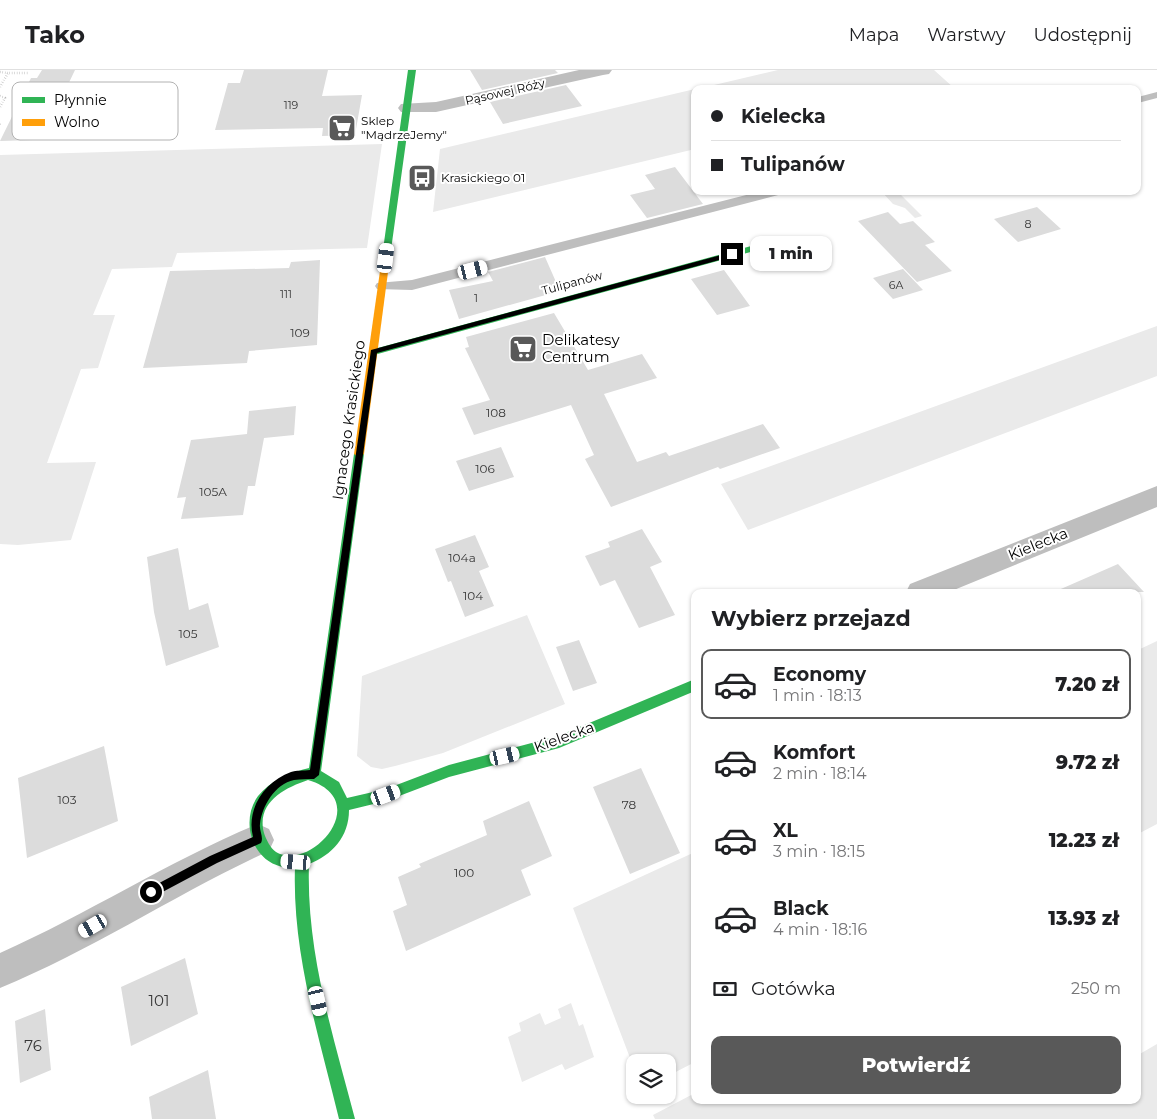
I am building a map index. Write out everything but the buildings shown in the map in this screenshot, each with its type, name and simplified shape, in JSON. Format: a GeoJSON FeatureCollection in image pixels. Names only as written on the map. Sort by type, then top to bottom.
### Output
{"type":"FeatureCollection","features":[{"type":"Feature","properties":{"kind":"street","name":"Ignacego Krasickiego"},"geometry":{"type":"LineString","coordinates":[[314,775],[412,70]]}},
{"type":"Feature","properties":{"kind":"street","name":"Pąsowej Róży"},"geometry":{"type":"LineString","coordinates":[[407,108],[436,108],[603,70]]}},
{"type":"Feature","properties":{"kind":"street","name":"Tulipanów"},"geometry":{"type":"LineString","coordinates":[[374,352],[777,242]]}},
{"type":"Feature","properties":{"kind":"street","name":"Kielecka"},"geometry":{"type":"LineString","coordinates":[[927,589],[1157,496]]}},
{"type":"Feature","properties":{"kind":"street","name":"Kielecka"},"geometry":{"type":"LineString","coordinates":[[344,805],[386,795],[449,771],[559,742],[691,687]]}},
{"type":"Feature","properties":{"kind":"street"},"geometry":{"type":"LineString","coordinates":[[314,775],[332,783],[340,793],[344,805],[344,819],[338,834],[327,848],[313,858],[302,861],[280,861],[267,854],[258,840],[255,827],[257,811],[265,796],[278,784],[292,776],[314,775]]}},
{"type":"Feature","properties":{"kind":"street"},"geometry":{"type":"LineString","coordinates":[[0,971],[78,934],[151,892],[214,859],[258,840]]}},
{"type":"Feature","properties":{"kind":"street"},"geometry":{"type":"LineString","coordinates":[[302,861],[300,877],[301,897],[307,948],[347,1119]]}},
{"type":"Feature","properties":{"kind":"lane"},"geometry":{"type":"LineString","coordinates":[[1141,99],[1157,94]]}},
{"type":"Feature","properties":{"kind":"lane"},"geometry":{"type":"LineString","coordinates":[[382,286],[412,285],[762,195]]}},
{"type":"Feature","properties":{"kind":"path"},"geometry":{"type":"LineString","coordinates":[[0,72],[29,73]]}},
{"type":"Feature","properties":{"kind":"path"},"geometry":{"type":"LineString","coordinates":[[0,87],[8,73]]}},
{"type":"Feature","properties":{"kind":"path"},"geometry":{"type":"LineString","coordinates":[[0,96],[5,98],[0,107]]}},
{"type":"Feature","properties":{"kind":"shaded area"},"geometry":{"type":"Polygon","coordinates":[[[778,70],[934,70],[951,85],[714,85],[778,70]]]}},
{"type":"Feature","properties":{"kind":"shaded area"},"geometry":{"type":"Polygon","coordinates":[[[691,90],[691,150],[433,212],[440,149],[691,90]]]}},
{"type":"Feature","properties":{"kind":"shaded area"},"geometry":{"type":"Polygon","coordinates":[[[382,144],[367,248],[177,253],[172,267],[112,269],[93,315],[115,315],[98,368],[81,369],[47,463],[96,462],[71,540],[18,545],[0,544],[0,155],[382,144]]]}},
{"type":"Feature","properties":{"kind":"shaded area"},"geometry":{"type":"Polygon","coordinates":[[[885,195],[901,195],[922,216],[915,218],[905,208],[893,204],[885,195]]]}},
{"type":"Feature","properties":{"kind":"shaded area"},"geometry":{"type":"Polygon","coordinates":[[[1157,326],[1157,376],[748,530],[721,484],[1157,326]]]}},
{"type":"Feature","properties":{"kind":"shaded area"},"geometry":{"type":"Polygon","coordinates":[[[527,615],[565,704],[443,753],[395,766],[382,769],[371,767],[357,756],[362,676],[527,615]]]}},
{"type":"Feature","properties":{"kind":"shaded area"},"geometry":{"type":"Polygon","coordinates":[[[1157,641],[1157,824],[1141,832],[1141,649],[1157,641]]]}},
{"type":"Feature","properties":{"kind":"shaded area"},"geometry":{"type":"Polygon","coordinates":[[[691,854],[691,1064],[676,1072],[676,1054],[629,1054],[573,908],[691,854]]]}},
{"type":"Feature","properties":{"kind":"shaded area"},"geometry":{"type":"Polygon","coordinates":[[[571,1003],[579,1026],[583,1024],[594,1057],[565,1070],[562,1064],[522,1082],[508,1037],[521,1031],[519,1023],[540,1013],[545,1025],[561,1018],[558,1009],[571,1003]]]}},
{"type":"Feature","properties":{"kind":"shaded area"},"geometry":{"type":"Polygon","coordinates":[[[1157,1044],[1157,1119],[655,1119],[653,1115],[691,1095],[691,1104],[1141,1104],[1141,1053],[1157,1044]]]}},
{"type":"Feature","properties":{"kind":"traffic: fast"},"geometry":{"type":"LineString","coordinates":[[386,257],[412,70]]}},
{"type":"Feature","properties":{"kind":"traffic: fast"},"geometry":{"type":"LineString","coordinates":[[374,352],[777,242]]}},
{"type":"Feature","properties":{"kind":"traffic: fast"},"geometry":{"type":"LineString","coordinates":[[314,775],[359,454]]}},
{"type":"Feature","properties":{"kind":"traffic: fast"},"geometry":{"type":"LineString","coordinates":[[344,805],[386,795],[449,771],[559,742],[691,687]]}},
{"type":"Feature","properties":{"kind":"traffic: fast"},"geometry":{"type":"LineString","coordinates":[[308,774],[326,780],[335,787],[340,795],[343,805],[343,816],[336,836],[330,845],[308,858],[285,861],[270,856],[258,836],[255,823],[257,811],[262,801],[282,784],[308,774]]}},
{"type":"Feature","properties":{"kind":"traffic: fast"},"geometry":{"type":"LineString","coordinates":[[302,861],[303,925],[308,958],[314,991],[347,1119]]}},
{"type":"Feature","properties":{"kind":"traffic: slow"},"geometry":{"type":"LineString","coordinates":[[359,454],[386,257]]}},
{"type":"Feature","properties":{"kind":"place","name":"Sklep \"MądrzeJemy\""},"geometry":{"type":"Point","coordinates":[342,128]}},
{"type":"Feature","properties":{"kind":"place","name":"Krasickiego 01"},"geometry":{"type":"Point","coordinates":[422,178]}},
{"type":"Feature","properties":{"kind":"place","name":"Delikatesy Centrum"},"geometry":{"type":"Point","coordinates":[523,349]}},
{"type":"Feature","properties":{"kind":"route"},"geometry":{"type":"LineString","coordinates":[[151,892],[214,859],[258,840],[255,827],[257,811],[265,796],[278,784],[292,776],[314,775],[374,352],[732,254]]}}]}
